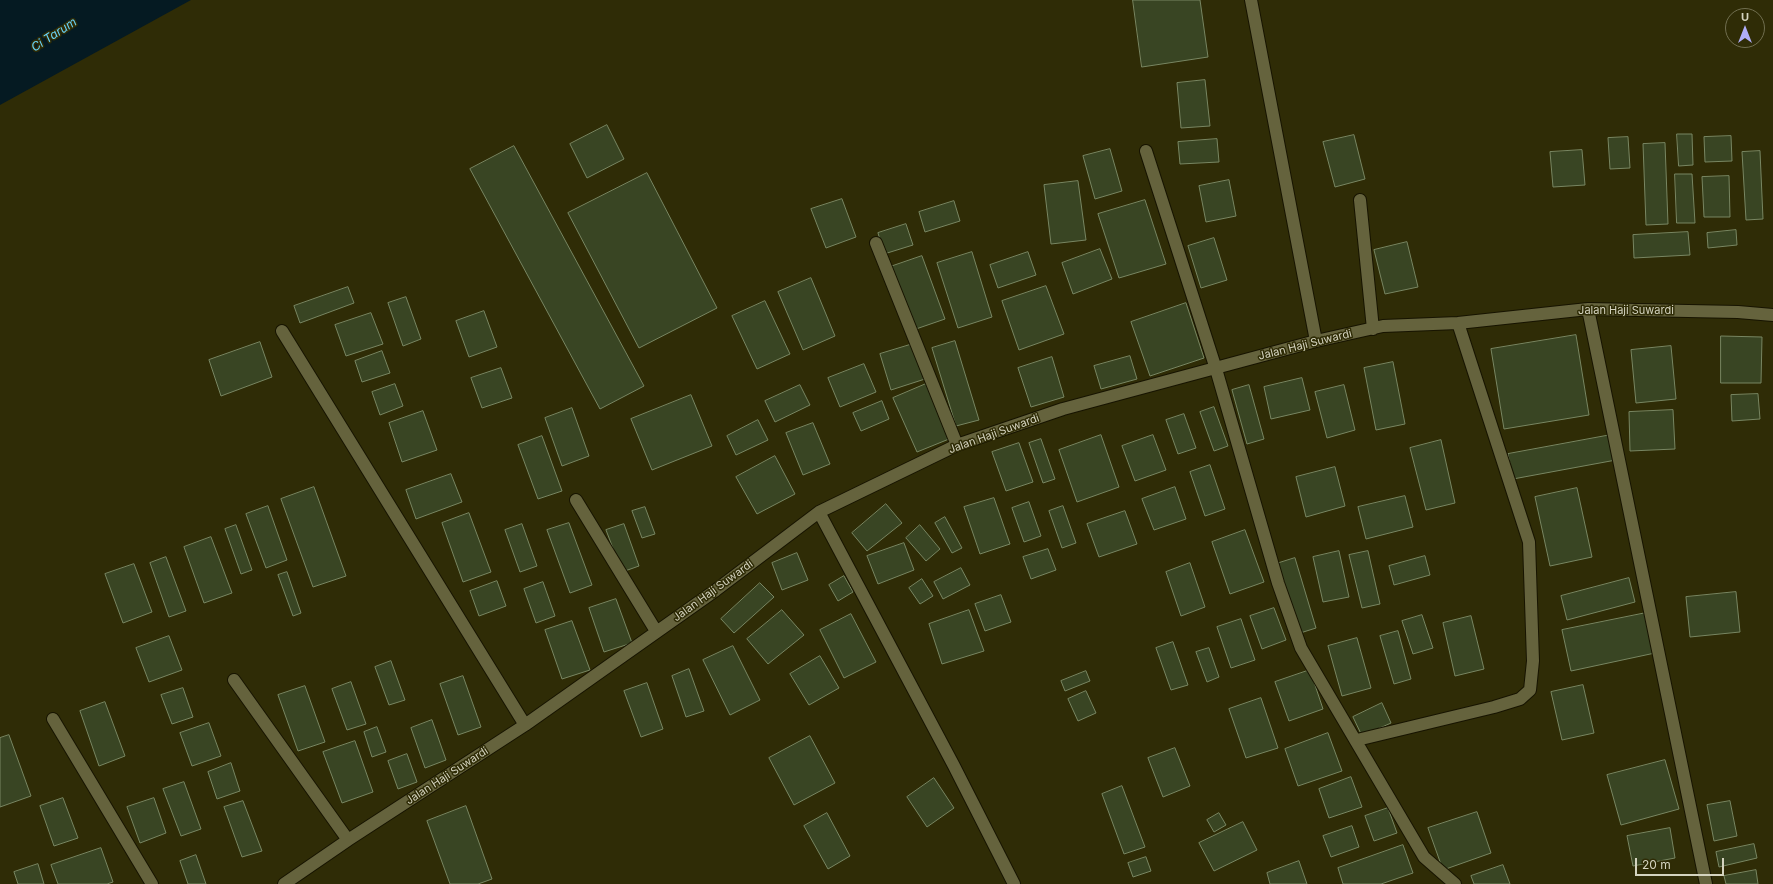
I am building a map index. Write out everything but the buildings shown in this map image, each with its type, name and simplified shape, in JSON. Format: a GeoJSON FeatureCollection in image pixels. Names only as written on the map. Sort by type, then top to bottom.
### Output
{"type":"FeatureCollection","features":[{"type":"Feature","properties":{"kind":"street"},"geometry":{"type":"LineString","coordinates":[[1251,0],[1316,341]]}},
{"type":"Feature","properties":{"kind":"street"},"geometry":{"type":"LineString","coordinates":[[1146,152],[1216,369],[1278,583],[1301,648],[1357,740],[1424,857],[1455,884]]}},
{"type":"Feature","properties":{"kind":"street"},"geometry":{"type":"LineString","coordinates":[[1360,200],[1372,329]]}},
{"type":"Feature","properties":{"kind":"street"},"geometry":{"type":"LineString","coordinates":[[876,243],[957,445]]}},
{"type":"Feature","properties":{"kind":"street"},"geometry":{"type":"LineString","coordinates":[[1588,309],[1706,884]]}},
{"type":"Feature","properties":{"kind":"street","name":"Jalan Haji Suwardi"},"geometry":{"type":"LineString","coordinates":[[284,884],[348,840],[525,725],[716,590],[819,512],[957,445],[1063,409],[1316,341],[1383,326],[1458,323],[1588,309],[1738,312],[1773,315]]}},
{"type":"Feature","properties":{"kind":"street"},"geometry":{"type":"LineString","coordinates":[[1357,740],[1494,707],[1520,699],[1530,690],[1533,661],[1528,542],[1458,323]]}},
{"type":"Feature","properties":{"kind":"street"},"geometry":{"type":"LineString","coordinates":[[282,331],[525,725]]}},
{"type":"Feature","properties":{"kind":"street"},"geometry":{"type":"LineString","coordinates":[[576,500],[656,631]]}},
{"type":"Feature","properties":{"kind":"street"},"geometry":{"type":"LineString","coordinates":[[819,512],[954,766],[1014,884]]}},
{"type":"Feature","properties":{"kind":"street"},"geometry":{"type":"LineString","coordinates":[[234,680],[348,840]]}},
{"type":"Feature","properties":{"kind":"street"},"geometry":{"type":"LineString","coordinates":[[53,719],[152,884]]}},
{"type":"Feature","properties":{"kind":"water","name":"Ci Tarum"},"geometry":{"type":"Polygon","coordinates":[[[0,0],[191,0],[0,105],[0,0]]]}}]}
